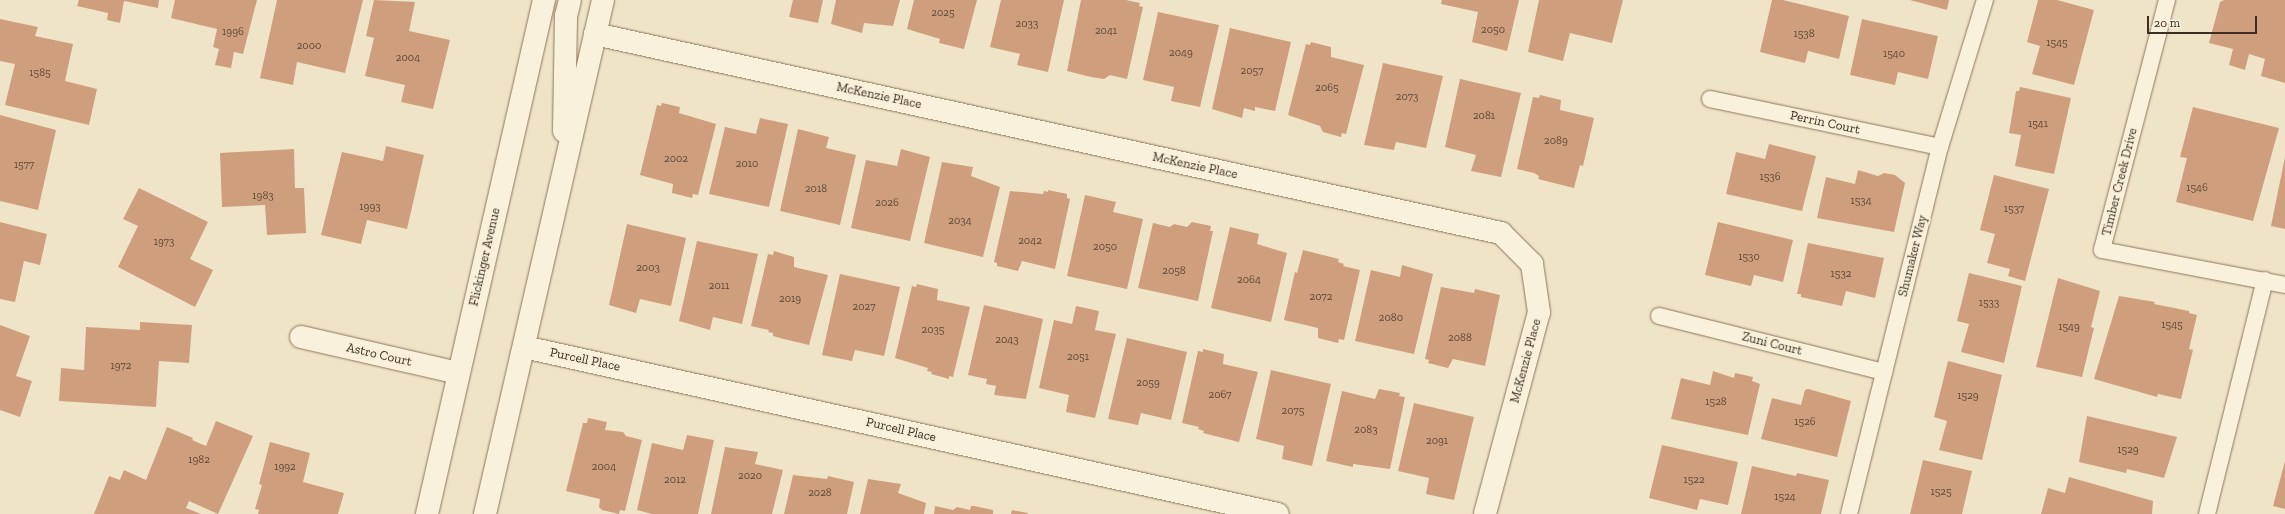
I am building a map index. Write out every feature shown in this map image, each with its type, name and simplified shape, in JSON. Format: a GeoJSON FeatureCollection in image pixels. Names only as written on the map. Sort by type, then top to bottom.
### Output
{"type":"FeatureCollection","features":[{"type":"Feature","properties":{"kind":"street","name":"Flickinger Avenue"},"geometry":{"type":"LineString","coordinates":[[427,514],[544,0]]}},
{"type":"Feature","properties":{"kind":"street"},"geometry":{"type":"LineString","coordinates":[[563,176],[566,16],[570,0]]}},
{"type":"Feature","properties":{"kind":"street"},"geometry":{"type":"LineString","coordinates":[[486,514],[603,0]]}},
{"type":"Feature","properties":{"kind":"street","name":"McKenzie Place"},"geometry":{"type":"LineString","coordinates":[[595,34],[1501,233],[1532,264],[1539,312],[1485,514]]}},
{"type":"Feature","properties":{"kind":"street","name":"Astro Court"},"geometry":{"type":"LineString","coordinates":[[301,337],[458,373]]}},
{"type":"Feature","properties":{"kind":"street","name":"Purcell Place"},"geometry":{"type":"LineString","coordinates":[[524,347],[1278,514]]}},
{"type":"Feature","properties":{"kind":"lane","name":"Shumaker Way"},"geometry":{"type":"LineString","coordinates":[[1849,514],[1940,147],[1985,0]]}},
{"type":"Feature","properties":{"kind":"lane","name":"Timber Creek Drive"},"geometry":{"type":"LineString","coordinates":[[2167,0],[2102,250],[2285,285]]}},
{"type":"Feature","properties":{"kind":"lane","name":"Perrin Court"},"geometry":{"type":"LineString","coordinates":[[1710,99],[1940,147]]}},
{"type":"Feature","properties":{"kind":"lane"},"geometry":{"type":"LineString","coordinates":[[2207,514],[2265,280]]}},
{"type":"Feature","properties":{"kind":"lane","name":"Zuni Court"},"geometry":{"type":"LineString","coordinates":[[1659,316],[1884,372]]}},
{"type":"Feature","properties":{"kind":"building"},"geometry":{"type":"Polygon","coordinates":[[[79,0],[159,0],[158,8],[124,1],[120,23],[107,20],[108,13],[77,6],[79,0]]]}},
{"type":"Feature","properties":{"kind":"building"},"geometry":{"type":"Polygon","coordinates":[[[175,0],[257,0],[243,54],[234,52],[231,68],[215,65],[219,49],[213,47],[217,29],[171,18],[175,0]]]}},
{"type":"Feature","properties":{"kind":"building"},"geometry":{"type":"Polygon","coordinates":[[[277,0],[363,0],[345,73],[297,62],[293,85],[260,78],[277,0]]]}},
{"type":"Feature","properties":{"kind":"building"},"geometry":{"type":"Polygon","coordinates":[[[374,0],[415,2],[409,31],[450,40],[433,109],[401,102],[405,85],[365,76],[374,38],[366,36],[374,0]]]}},
{"type":"Feature","properties":{"kind":"building"},"geometry":{"type":"Polygon","coordinates":[[[793,0],[823,0],[818,23],[789,17],[793,0]]]}},
{"type":"Feature","properties":{"kind":"building"},"geometry":{"type":"Polygon","coordinates":[[[836,0],[900,0],[893,26],[864,23],[862,33],[831,24],[836,0]]]}},
{"type":"Feature","properties":{"kind":"building"},"geometry":{"type":"Polygon","coordinates":[[[914,0],[977,0],[964,49],[939,43],[940,39],[907,29],[914,0]]]}},
{"type":"Feature","properties":{"kind":"building"},"geometry":{"type":"Polygon","coordinates":[[[1001,0],[1064,0],[1048,72],[1017,65],[1020,54],[990,47],[1001,0]]]}},
{"type":"Feature","properties":{"kind":"building"},"geometry":{"type":"Polygon","coordinates":[[[1081,0],[1126,0],[1140,3],[1139,6],[1143,7],[1127,79],[1110,75],[1104,79],[1067,71],[1081,0]]]}},
{"type":"Feature","properties":{"kind":"building"},"geometry":{"type":"Polygon","coordinates":[[[1442,0],[1519,0],[1507,51],[1472,42],[1478,12],[1441,4],[1442,0]]]}},
{"type":"Feature","properties":{"kind":"building"},"geometry":{"type":"Polygon","coordinates":[[[1539,0],[1623,0],[1612,43],[1570,33],[1563,61],[1528,52],[1539,0]]]}},
{"type":"Feature","properties":{"kind":"building"},"geometry":{"type":"Polygon","coordinates":[[[1772,0],[1783,0],[1849,16],[1839,59],[1808,51],[1805,63],[1760,52],[1772,0]]]}},
{"type":"Feature","properties":{"kind":"building"},"geometry":{"type":"Polygon","coordinates":[[[1910,0],[1949,0],[1947,10],[1910,0]]]}},
{"type":"Feature","properties":{"kind":"building"},"geometry":{"type":"Polygon","coordinates":[[[2038,0],[2057,0],[2094,10],[2074,85],[2032,74],[2040,46],[2027,42],[2038,0]]]}},
{"type":"Feature","properties":{"kind":"building"},"geometry":{"type":"Polygon","coordinates":[[[2224,0],[2285,0],[2285,83],[2261,76],[2265,59],[2249,54],[2245,70],[2229,65],[2233,49],[2209,43],[2220,2],[2224,0]]]}},
{"type":"Feature","properties":{"kind":"building"},"geometry":{"type":"Polygon","coordinates":[[[1158,12],[1219,25],[1200,107],[1171,101],[1174,87],[1143,80],[1158,12]]]}},
{"type":"Feature","properties":{"kind":"building"},"geometry":{"type":"Polygon","coordinates":[[[0,19],[38,27],[35,36],[73,44],[65,81],[97,89],[89,125],[5,105],[15,64],[0,61],[0,19]]]}},
{"type":"Feature","properties":{"kind":"building"},"geometry":{"type":"Polygon","coordinates":[[[1862,19],[1938,36],[1928,79],[1898,72],[1895,85],[1850,75],[1862,19]]]}},
{"type":"Feature","properties":{"kind":"building"},"geometry":{"type":"Polygon","coordinates":[[[1230,28],[1291,42],[1275,111],[1255,107],[1255,111],[1244,108],[1242,118],[1212,109],[1230,28]]]}},
{"type":"Feature","properties":{"kind":"building"},"geometry":{"type":"Polygon","coordinates":[[[1311,42],[1331,47],[1331,57],[1364,65],[1346,134],[1342,133],[1341,137],[1323,132],[1320,126],[1288,115],[1306,44],[1310,45],[1311,42]]]}},
{"type":"Feature","properties":{"kind":"building"},"geometry":{"type":"Polygon","coordinates":[[[1383,63],[1443,76],[1426,148],[1396,142],[1394,150],[1364,145],[1383,63]]]}},
{"type":"Feature","properties":{"kind":"building"},"geometry":{"type":"Polygon","coordinates":[[[1460,79],[1521,93],[1501,177],[1471,171],[1476,155],[1445,147],[1460,79]]]}},
{"type":"Feature","properties":{"kind":"building"},"geometry":{"type":"Polygon","coordinates":[[[2020,87],[2071,98],[2054,174],[2015,166],[2021,135],[2009,133],[2016,91],[2019,91],[2020,87]]]}},
{"type":"Feature","properties":{"kind":"building"},"geometry":{"type":"Polygon","coordinates":[[[1540,95],[1561,100],[1560,110],[1594,118],[1583,166],[1580,165],[1574,188],[1538,179],[1539,176],[1534,173],[1517,169],[1533,97],[1539,98],[1540,95]]]}},
{"type":"Feature","properties":{"kind":"building"},"geometry":{"type":"Polygon","coordinates":[[[662,103],[680,107],[679,113],[716,124],[698,195],[693,194],[692,198],[672,193],[673,184],[640,175],[657,105],[661,106],[662,103]]]}},
{"type":"Feature","properties":{"kind":"building"},"geometry":{"type":"Polygon","coordinates":[[[2193,107],[2279,128],[2253,221],[2176,202],[2187,158],[2180,157],[2193,107]]]}},
{"type":"Feature","properties":{"kind":"building"},"geometry":{"type":"Polygon","coordinates":[[[0,115],[56,130],[38,210],[0,201],[0,115]]]}},
{"type":"Feature","properties":{"kind":"building"},"geometry":{"type":"Polygon","coordinates":[[[760,118],[788,124],[769,207],[709,194],[725,127],[756,134],[760,118]]]}},
{"type":"Feature","properties":{"kind":"building"},"geometry":{"type":"Polygon","coordinates":[[[798,129],[829,137],[826,148],[856,155],[840,225],[780,211],[798,129]]]}},
{"type":"Feature","properties":{"kind":"building"},"geometry":{"type":"Polygon","coordinates":[[[1769,144],[1816,156],[1802,211],[1726,194],[1736,152],[1765,159],[1769,144]]]}},
{"type":"Feature","properties":{"kind":"building"},"geometry":{"type":"Polygon","coordinates":[[[386,146],[424,155],[407,229],[367,220],[361,244],[321,235],[342,152],[383,161],[386,146]]]}},
{"type":"Feature","properties":{"kind":"building"},"geometry":{"type":"Polygon","coordinates":[[[294,149],[295,188],[304,188],[306,233],[267,235],[265,205],[222,207],[220,153],[294,149]]]}},
{"type":"Feature","properties":{"kind":"building"},"geometry":{"type":"Polygon","coordinates":[[[901,149],[930,157],[910,241],[851,228],[866,160],[897,166],[901,149]]]}},
{"type":"Feature","properties":{"kind":"building"},"geometry":{"type":"Polygon","coordinates":[[[2285,157],[2285,229],[2271,226],[2285,157]]]}},
{"type":"Feature","properties":{"kind":"building"},"geometry":{"type":"Polygon","coordinates":[[[942,162],[973,167],[971,176],[1000,187],[983,257],[924,243],[942,162]]]}},
{"type":"Feature","properties":{"kind":"building"},"geometry":{"type":"Polygon","coordinates":[[[1858,170],[1878,176],[1884,173],[1895,175],[1905,183],[1894,232],[1817,218],[1826,177],[1855,184],[1858,170]]]}},
{"type":"Feature","properties":{"kind":"building"},"geometry":{"type":"Polygon","coordinates":[[[1994,175],[2049,189],[2025,281],[2008,276],[2010,269],[1987,263],[1995,234],[1980,230],[1994,175]]]}},
{"type":"Feature","properties":{"kind":"building"},"geometry":{"type":"Polygon","coordinates":[[[139,188],[208,222],[190,259],[213,270],[195,307],[118,267],[138,226],[123,219],[139,188]]]}},
{"type":"Feature","properties":{"kind":"building"},"geometry":{"type":"Polygon","coordinates":[[[1048,190],[1067,194],[1067,198],[1070,199],[1055,269],[1022,261],[1018,271],[997,266],[997,263],[994,262],[1010,191],[1043,194],[1044,191],[1048,192],[1048,190]]]}},
{"type":"Feature","properties":{"kind":"building"},"geometry":{"type":"Polygon","coordinates":[[[1085,195],[1116,202],[1113,212],[1143,219],[1127,289],[1067,276],[1085,195]]]}},
{"type":"Feature","properties":{"kind":"building"},"geometry":{"type":"Polygon","coordinates":[[[0,222],[47,234],[40,265],[24,261],[15,302],[0,299],[0,222]]]}},
{"type":"Feature","properties":{"kind":"building"},"geometry":{"type":"Polygon","coordinates":[[[1192,222],[1211,226],[1210,231],[1213,231],[1198,301],[1138,288],[1153,223],[1170,227],[1174,224],[1187,227],[1192,222]]]}},
{"type":"Feature","properties":{"kind":"building"},"geometry":{"type":"Polygon","coordinates":[[[1718,222],[1793,240],[1783,282],[1754,275],[1751,286],[1705,275],[1718,222]]]}},
{"type":"Feature","properties":{"kind":"building"},"geometry":{"type":"Polygon","coordinates":[[[627,224],[686,238],[671,306],[640,299],[636,313],[609,305],[627,224]]]}},
{"type":"Feature","properties":{"kind":"building"},"geometry":{"type":"Polygon","coordinates":[[[1230,227],[1259,234],[1257,244],[1287,253],[1271,322],[1211,308],[1230,227]]]}},
{"type":"Feature","properties":{"kind":"building"},"geometry":{"type":"Polygon","coordinates":[[[697,241],[758,254],[742,324],[713,317],[710,330],[679,321],[697,241]]]}},
{"type":"Feature","properties":{"kind":"building"},"geometry":{"type":"Polygon","coordinates":[[[1808,243],[1884,258],[1875,298],[1846,291],[1842,306],[1801,297],[1801,294],[1797,294],[1808,243]]]}},
{"type":"Feature","properties":{"kind":"building"},"geometry":{"type":"Polygon","coordinates":[[[1303,250],[1339,259],[1338,262],[1344,264],[1343,266],[1360,270],[1344,340],[1339,339],[1338,343],[1318,338],[1318,328],[1284,320],[1295,272],[1297,273],[1303,250]]]}},
{"type":"Feature","properties":{"kind":"building"},"geometry":{"type":"Polygon","coordinates":[[[774,251],[794,257],[794,267],[828,275],[809,345],[773,336],[773,333],[768,332],[769,330],[751,326],[768,254],[773,255],[774,251]]]}},
{"type":"Feature","properties":{"kind":"building"},"geometry":{"type":"Polygon","coordinates":[[[1402,265],[1433,274],[1414,354],[1355,341],[1371,270],[1400,277],[1402,265]]]}},
{"type":"Feature","properties":{"kind":"building"},"geometry":{"type":"Polygon","coordinates":[[[1969,273],[2022,286],[2004,363],[1961,352],[1969,324],[1957,321],[1969,273]]]}},
{"type":"Feature","properties":{"kind":"building"},"geometry":{"type":"Polygon","coordinates":[[[840,274],[900,287],[884,356],[855,350],[852,361],[822,355],[840,274]]]}},
{"type":"Feature","properties":{"kind":"building"},"geometry":{"type":"Polygon","coordinates":[[[2058,278],[2100,291],[2091,327],[2094,328],[2082,377],[2036,367],[2058,278]]]}},
{"type":"Feature","properties":{"kind":"building"},"geometry":{"type":"Polygon","coordinates":[[[917,284],[938,289],[937,300],[970,307],[953,377],[949,376],[949,379],[931,374],[932,372],[927,371],[928,368],[895,358],[912,286],[916,287],[917,284]]]}},
{"type":"Feature","properties":{"kind":"building"},"geometry":{"type":"Polygon","coordinates":[[[1441,287],[1474,293],[1475,289],[1500,295],[1485,366],[1453,359],[1448,368],[1428,363],[1429,360],[1425,359],[1441,287]]]}},
{"type":"Feature","properties":{"kind":"building"},"geometry":{"type":"Polygon","coordinates":[[[2119,296],[2155,302],[2154,304],[2189,311],[2189,313],[2197,315],[2189,349],[2193,350],[2181,399],[2158,394],[2157,397],[2094,379],[2119,296]]]}},
{"type":"Feature","properties":{"kind":"building"},"geometry":{"type":"Polygon","coordinates":[[[984,305],[1043,319],[1026,399],[994,395],[996,386],[986,384],[987,379],[968,375],[984,305]]]}},
{"type":"Feature","properties":{"kind":"building"},"geometry":{"type":"Polygon","coordinates":[[[1076,306],[1099,311],[1095,330],[1116,334],[1095,418],[1066,412],[1069,395],[1039,388],[1054,320],[1072,324],[1076,306]]]}},
{"type":"Feature","properties":{"kind":"building"},"geometry":{"type":"Polygon","coordinates":[[[140,322],[192,325],[189,363],[159,361],[156,407],[59,401],[61,368],[84,370],[86,327],[140,330],[140,322]]]}},
{"type":"Feature","properties":{"kind":"building"},"geometry":{"type":"Polygon","coordinates":[[[0,325],[30,336],[16,376],[32,381],[20,417],[0,410],[0,325]]]}},
{"type":"Feature","properties":{"kind":"building"},"geometry":{"type":"Polygon","coordinates":[[[1127,338],[1187,352],[1171,420],[1141,413],[1138,425],[1108,419],[1127,338]]]}},
{"type":"Feature","properties":{"kind":"building"},"geometry":{"type":"Polygon","coordinates":[[[1203,349],[1224,354],[1223,364],[1258,372],[1239,442],[1203,433],[1204,431],[1198,429],[1199,427],[1182,423],[1198,351],[1203,352],[1203,349]]]}},
{"type":"Feature","properties":{"kind":"building"},"geometry":{"type":"Polygon","coordinates":[[[1948,361],[2002,375],[1982,460],[1939,450],[1947,421],[1934,417],[1948,361]]]}},
{"type":"Feature","properties":{"kind":"building"},"geometry":{"type":"Polygon","coordinates":[[[1271,370],[1331,384],[1312,466],[1282,459],[1284,446],[1256,439],[1271,370]]]}},
{"type":"Feature","properties":{"kind":"building"},"geometry":{"type":"Polygon","coordinates":[[[1713,371],[1734,378],[1735,373],[1753,377],[1752,381],[1760,384],[1748,435],[1671,419],[1681,378],[1710,385],[1713,371]]]}},
{"type":"Feature","properties":{"kind":"building"},"geometry":{"type":"Polygon","coordinates":[[[1379,389],[1400,393],[1399,396],[1405,397],[1390,469],[1353,464],[1353,467],[1326,461],[1342,391],[1375,399],[1379,389]]]}},
{"type":"Feature","properties":{"kind":"building"},"geometry":{"type":"Polygon","coordinates":[[[1808,389],[1851,401],[1837,457],[1761,439],[1772,398],[1801,405],[1805,390],[1808,389]]]}},
{"type":"Feature","properties":{"kind":"building"},"geometry":{"type":"Polygon","coordinates":[[[1414,403],[1474,417],[1454,500],[1426,494],[1429,478],[1398,471],[1414,403]]]}},
{"type":"Feature","properties":{"kind":"building"},"geometry":{"type":"Polygon","coordinates":[[[2087,416],[2177,437],[2164,478],[2127,469],[2126,473],[2079,462],[2087,416]]]}},
{"type":"Feature","properties":{"kind":"building"},"geometry":{"type":"Polygon","coordinates":[[[588,418],[607,422],[605,430],[623,432],[626,436],[642,440],[625,511],[620,510],[619,514],[602,510],[599,507],[600,499],[566,491],[583,423],[587,423],[588,418]]]}},
{"type":"Feature","properties":{"kind":"building"},"geometry":{"type":"Polygon","coordinates":[[[216,421],[253,436],[218,514],[189,501],[186,508],[201,514],[94,514],[109,476],[120,480],[124,470],[146,480],[167,427],[193,438],[192,440],[206,446],[216,421]]]}},
{"type":"Feature","properties":{"kind":"building"},"geometry":{"type":"Polygon","coordinates":[[[687,435],[714,440],[698,514],[652,514],[637,510],[652,443],[683,450],[687,435]]]}},
{"type":"Feature","properties":{"kind":"building"},"geometry":{"type":"Polygon","coordinates":[[[270,442],[310,453],[303,482],[344,493],[338,514],[258,514],[259,510],[255,509],[262,485],[259,484],[270,442]]]}},
{"type":"Feature","properties":{"kind":"building"},"geometry":{"type":"Polygon","coordinates":[[[1662,445],[1738,462],[1728,505],[1700,499],[1697,510],[1649,498],[1662,445]]]}},
{"type":"Feature","properties":{"kind":"building"},"geometry":{"type":"Polygon","coordinates":[[[725,447],[758,452],[755,464],[783,470],[772,514],[711,514],[725,447]]]}},
{"type":"Feature","properties":{"kind":"building"},"geometry":{"type":"Polygon","coordinates":[[[1923,460],[1972,471],[1962,514],[1910,514],[1923,460]]]}},
{"type":"Feature","properties":{"kind":"building"},"geometry":{"type":"Polygon","coordinates":[[[2285,461],[2285,509],[2273,506],[2285,461]]]}},
{"type":"Feature","properties":{"kind":"building"},"geometry":{"type":"Polygon","coordinates":[[[1752,466],[1796,476],[1797,473],[1829,480],[1821,514],[1741,514],[1752,466]]]}},
{"type":"Feature","properties":{"kind":"building"},"geometry":{"type":"Polygon","coordinates":[[[793,475],[827,479],[828,476],[854,482],[847,514],[784,514],[793,475]]]}},
{"type":"Feature","properties":{"kind":"building"},"geometry":{"type":"Polygon","coordinates":[[[2069,477],[2153,501],[2152,514],[2041,514],[2048,488],[2065,493],[2069,477]]]}},
{"type":"Feature","properties":{"kind":"building"},"geometry":{"type":"Polygon","coordinates":[[[868,479],[901,484],[898,493],[926,503],[924,514],[860,514],[868,479]]]}},
{"type":"Feature","properties":{"kind":"building"},"geometry":{"type":"Polygon","coordinates":[[[935,506],[953,510],[957,507],[970,510],[971,506],[974,506],[993,510],[993,514],[934,514],[935,506]]]}},
{"type":"Feature","properties":{"kind":"building"},"geometry":{"type":"Polygon","coordinates":[[[1012,510],[1028,513],[1028,514],[1011,514],[1012,510]]]}}]}
